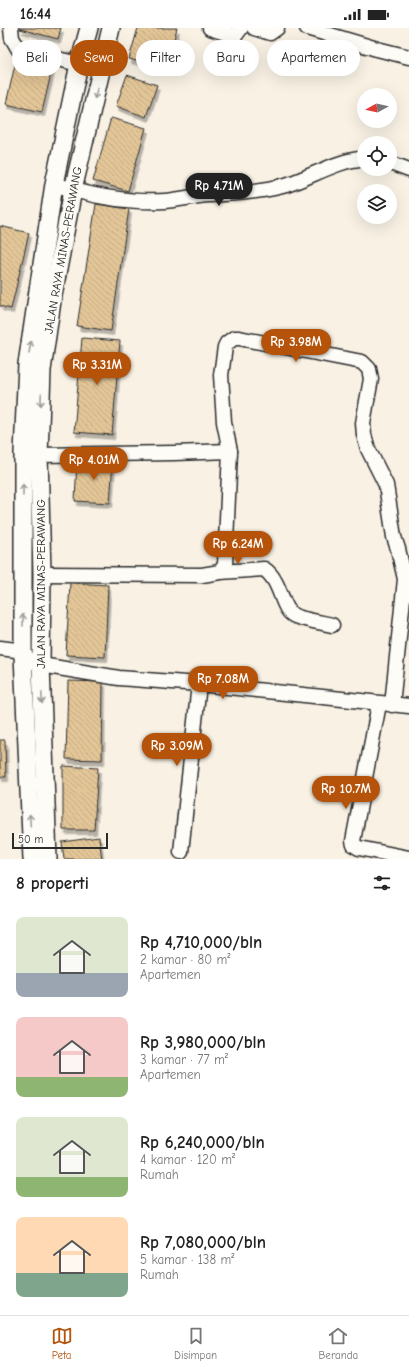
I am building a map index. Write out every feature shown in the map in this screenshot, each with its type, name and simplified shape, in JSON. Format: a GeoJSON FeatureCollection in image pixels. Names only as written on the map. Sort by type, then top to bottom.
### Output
{"type":"FeatureCollection","features":[{"type":"Feature","properties":{"kind":"main road","name":"JALAN RAYA MINAS-PERAWANG"},"geometry":{"type":"LineString","coordinates":[[86,40],[89,28]]}},
{"type":"Feature","properties":{"kind":"main road","name":"JALAN RAYA MINAS-PERAWANG"},"geometry":{"type":"LineString","coordinates":[[48,859],[41,665],[42,574],[39,455],[42,370],[52,302],[73,190],[111,28]]}},
{"type":"Feature","properties":{"kind":"main road","name":"JALAN RAYA MINAS-PERAWANG"},"geometry":{"type":"LineString","coordinates":[[32,859],[23,655],[23,453],[27,364],[54,184],[76,76]]}},
{"type":"Feature","properties":{"kind":"street"},"geometry":{"type":"LineString","coordinates":[[11,28],[12,38],[19,50],[70,62]]}},
{"type":"Feature","properties":{"kind":"street"},"geometry":{"type":"LineString","coordinates":[[210,28],[234,36],[241,28]]}},
{"type":"Feature","properties":{"kind":"street"},"geometry":{"type":"LineString","coordinates":[[254,28],[270,33],[277,28]]}},
{"type":"Feature","properties":{"kind":"street"},"geometry":{"type":"LineString","coordinates":[[306,28],[409,57]]}},
{"type":"Feature","properties":{"kind":"street"},"geometry":{"type":"LineString","coordinates":[[54,184],[108,198],[166,201],[204,195],[250,191],[285,185],[304,179],[342,163],[357,159]]}},
{"type":"Feature","properties":{"kind":"street"},"geometry":{"type":"LineString","coordinates":[[397,166],[409,170]]}},
{"type":"Feature","properties":{"kind":"street"},"geometry":{"type":"LineString","coordinates":[[220,572],[225,565],[230,451],[224,422],[221,375],[225,347],[227,343],[234,338],[362,362],[369,369],[371,379],[363,423],[364,435],[368,449],[386,485],[394,537],[404,579],[386,704],[353,841],[354,845],[359,848],[409,858]]}},
{"type":"Feature","properties":{"kind":"street"},"geometry":{"type":"LineString","coordinates":[[39,455],[230,451]]}},
{"type":"Feature","properties":{"kind":"street"},"geometry":{"type":"LineString","coordinates":[[42,574],[202,574],[264,569],[270,573],[274,579],[288,610],[293,616],[332,625]]}},
{"type":"Feature","properties":{"kind":"street"},"geometry":{"type":"LineString","coordinates":[[0,648],[16,650],[41,665],[119,678],[199,684],[409,706]]}},
{"type":"Feature","properties":{"kind":"street"},"geometry":{"type":"LineString","coordinates":[[181,852],[199,684]]}},
{"type":"Feature","properties":{"kind":"building"},"geometry":{"type":"Polygon","coordinates":[[[20,28],[61,28],[58,39],[20,28]]]}},
{"type":"Feature","properties":{"kind":"building"},"geometry":{"type":"Polygon","coordinates":[[[138,28],[177,28],[174,40],[136,40],[136,61],[129,59],[138,28]]]}},
{"type":"Feature","properties":{"kind":"building"},"geometry":{"type":"Polygon","coordinates":[[[12,76],[50,76],[42,112],[6,104],[12,76]]]}},
{"type":"Feature","properties":{"kind":"building"},"geometry":{"type":"Polygon","coordinates":[[[127,76],[157,85],[146,117],[116,106],[127,76]]]}},
{"type":"Feature","properties":{"kind":"building"},"geometry":{"type":"Polygon","coordinates":[[[111,118],[146,128],[128,191],[93,181],[111,118]]]}},
{"type":"Feature","properties":{"kind":"building"},"geometry":{"type":"Polygon","coordinates":[[[96,204],[129,209],[111,331],[77,326],[96,204]]]}},
{"type":"Feature","properties":{"kind":"building"},"geometry":{"type":"Polygon","coordinates":[[[0,226],[29,233],[11,309],[0,306],[0,226]]]}},
{"type":"Feature","properties":{"kind":"building"},"geometry":{"type":"Polygon","coordinates":[[[82,338],[120,341],[112,435],[74,432],[82,338]]]}},
{"type":"Feature","properties":{"kind":"building"},"geometry":{"type":"Polygon","coordinates":[[[77,460],[113,462],[110,503],[75,501],[77,460]]]}},
{"type":"Feature","properties":{"kind":"building"},"geometry":{"type":"Polygon","coordinates":[[[70,583],[108,585],[105,657],[66,655],[70,583]]]}},
{"type":"Feature","properties":{"kind":"building"},"geometry":{"type":"Polygon","coordinates":[[[68,681],[103,682],[102,760],[66,759],[68,681]]]}},
{"type":"Feature","properties":{"kind":"building"},"geometry":{"type":"Polygon","coordinates":[[[0,740],[5,740],[6,777],[0,777],[0,740]]]}},
{"type":"Feature","properties":{"kind":"building"},"geometry":{"type":"Polygon","coordinates":[[[63,766],[98,768],[94,830],[63,830],[63,766]]]}},
{"type":"Feature","properties":{"kind":"building"},"geometry":{"type":"Polygon","coordinates":[[[99,837],[102,859],[64,859],[62,842],[99,837]]]}}]}
